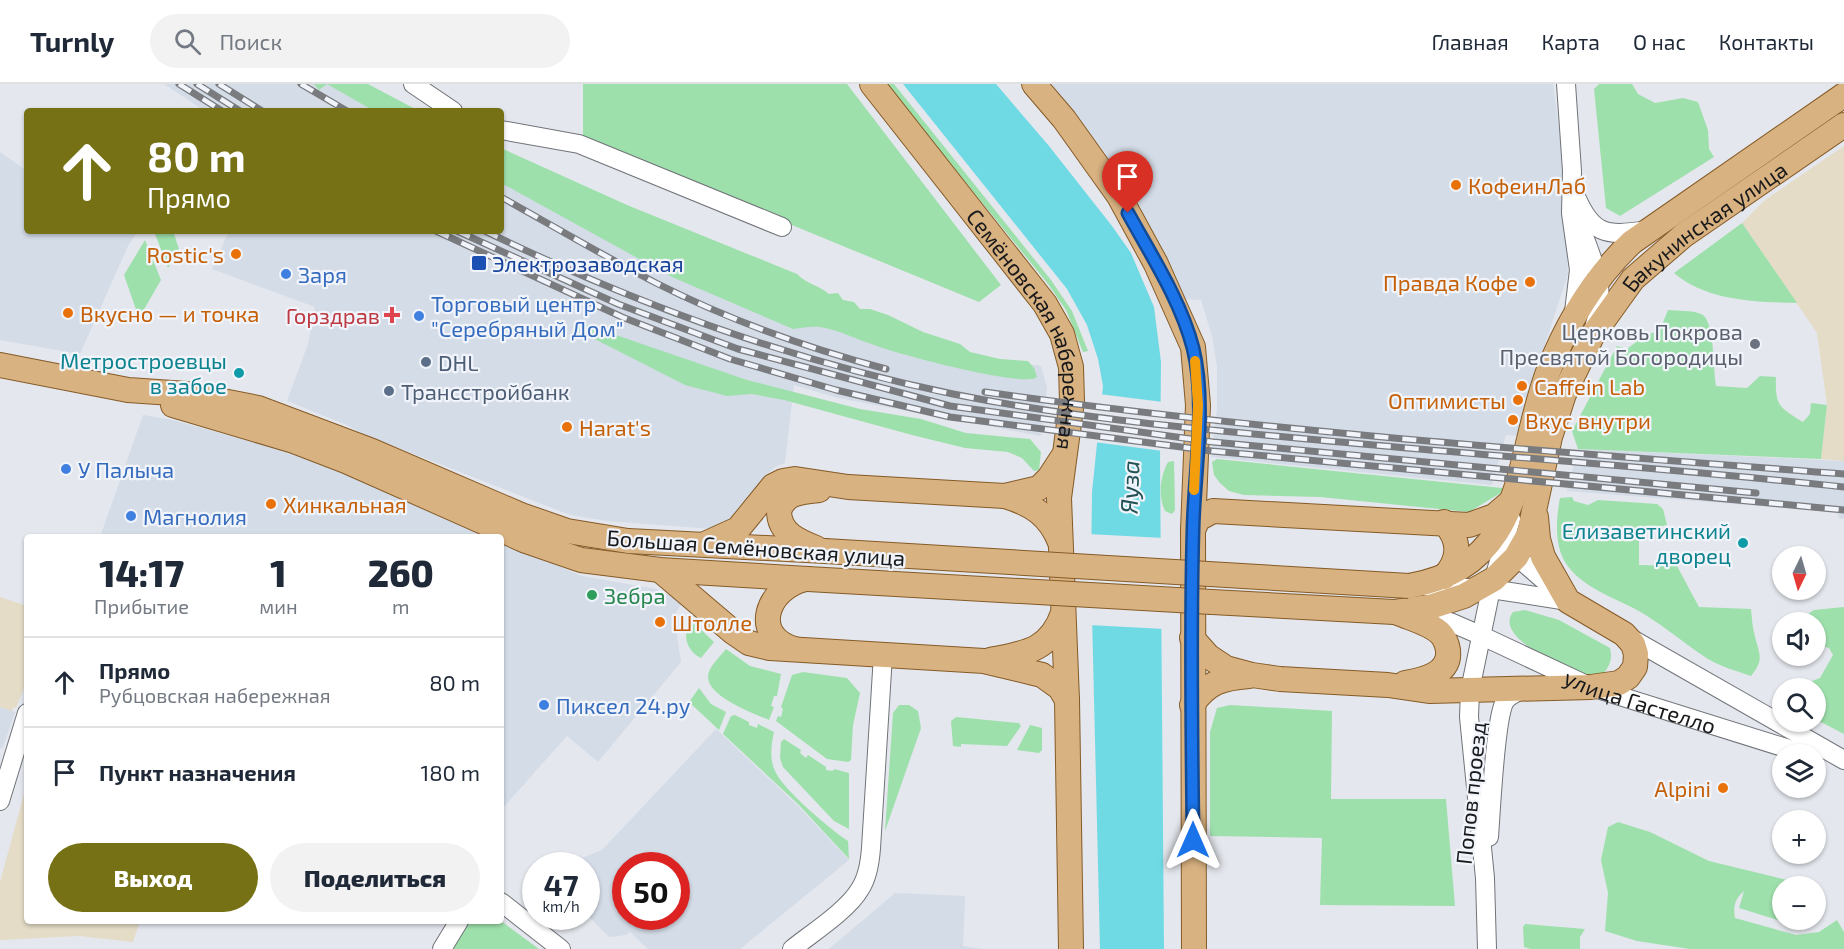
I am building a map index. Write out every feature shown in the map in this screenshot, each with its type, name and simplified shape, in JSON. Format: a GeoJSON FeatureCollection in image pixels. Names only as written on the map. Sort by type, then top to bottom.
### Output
{"type":"FeatureCollection","features":[{"type":"Feature","properties":{"kind":"main road","name":"Семёновская набережная"},"geometry":{"type":"LineString","coordinates":[[872,84],[1045,304],[1062,334],[1071,367],[1072,401],[1062,458],[1059,498],[1067,700],[1071,949]]}},
{"type":"Feature","properties":{"kind":"main road"},"geometry":{"type":"LineString","coordinates":[[1034,84],[1064,119],[1119,196],[1180,316],[1193,348],[1197,371],[1192,638],[1194,949]]}},
{"type":"Feature","properties":{"kind":"main road","name":"Бакунинская улица"},"geometry":{"type":"LineString","coordinates":[[1394,612],[1433,606],[1488,586],[1504,546],[1536,409],[1548,372],[1570,322],[1599,277],[1632,242],[1844,94]]}},
{"type":"Feature","properties":{"kind":"main road","name":"Бакунинская улица"},"geometry":{"type":"LineString","coordinates":[[1409,586],[1444,577],[1529,534],[1555,417],[1592,336],[1633,279],[1651,261],[1844,125]]}},
{"type":"Feature","properties":{"kind":"main road","name":"Большая Семёновская улица"},"geometry":{"type":"LineString","coordinates":[[0,365],[128,390],[304,445],[554,552],[612,566],[1394,612]]}},
{"type":"Feature","properties":{"kind":"main road","name":"Большая Семёновская улица"},"geometry":{"type":"LineString","coordinates":[[128,390],[187,394],[258,408],[363,447],[521,515],[567,531],[628,541],[693,546],[815,549],[1409,586]]}},
{"type":"Feature","properties":{"kind":"main road"},"geometry":{"type":"LineString","coordinates":[[1005,496],[1039,488],[1062,458]]}},
{"type":"Feature","properties":{"kind":"main road"},"geometry":{"type":"LineString","coordinates":[[1195,463],[1199,484],[1214,502],[1241,511]]}},
{"type":"Feature","properties":{"kind":"main road"},"geometry":{"type":"LineString","coordinates":[[693,546],[709,542],[738,529],[773,486],[795,479],[848,487],[1005,496],[1025,502],[1044,515],[1053,526],[1060,543]]}},
{"type":"Feature","properties":{"kind":"main road"},"geometry":{"type":"LineString","coordinates":[[815,549],[783,529],[779,518],[781,504],[787,497],[798,493],[848,487]]}},
{"type":"Feature","properties":{"kind":"main road"},"geometry":{"type":"LineString","coordinates":[[1193,530],[1203,514],[1213,511],[1469,525],[1494,516],[1516,494]]}},
{"type":"Feature","properties":{"kind":"main road"},"geometry":{"type":"LineString","coordinates":[[1535,514],[1543,556],[1568,601]]}},
{"type":"Feature","properties":{"kind":"main road"},"geometry":{"type":"LineString","coordinates":[[1444,522],[1452,532],[1457,549],[1453,567],[1444,577]]}},
{"type":"Feature","properties":{"kind":"main road"},"geometry":{"type":"LineString","coordinates":[[660,570],[749,643],[770,648],[796,650],[984,661],[1042,675],[1060,688],[1067,700]]}},
{"type":"Feature","properties":{"kind":"main road"},"geometry":{"type":"LineString","coordinates":[[796,650],[781,645],[772,636],[768,620],[769,610],[774,599],[784,588],[808,579]]}},
{"type":"Feature","properties":{"kind":"main road","name":"улица Гастелло"},"geometry":{"type":"LineString","coordinates":[[1568,601],[1624,634]]}},
{"type":"Feature","properties":{"kind":"main road"},"geometry":{"type":"LineString","coordinates":[[984,661],[1037,648],[1058,628],[1064,610]]}},
{"type":"Feature","properties":{"kind":"main road"},"geometry":{"type":"LineString","coordinates":[[1388,685],[1430,677],[1439,672],[1449,654],[1447,643],[1441,634],[1428,624],[1394,612]]}},
{"type":"Feature","properties":{"kind":"main road"},"geometry":{"type":"LineString","coordinates":[[1192,705],[1201,691],[1211,684],[1226,678],[1252,675],[1388,685],[1429,691],[1591,687],[1619,683],[1629,677],[1635,667],[1636,654],[1633,644],[1624,634]]}},
{"type":"Feature","properties":{"kind":"main road"},"geometry":{"type":"LineString","coordinates":[[1192,638],[1208,656],[1227,668],[1252,675]]}},
{"type":"Feature","properties":{"kind":"street"},"geometry":{"type":"LineString","coordinates":[[413,84],[449,108]]}},
{"type":"Feature","properties":{"kind":"street"},"geometry":{"type":"LineString","coordinates":[[1566,84],[1572,185],[1571,213],[1579,276],[1576,305],[1570,322]]}},
{"type":"Feature","properties":{"kind":"street"},"geometry":{"type":"LineString","coordinates":[[504,131],[579,144],[782,227]]}},
{"type":"Feature","properties":{"kind":"street"},"geometry":{"type":"LineString","coordinates":[[1572,185],[1585,214],[1602,232],[1624,234],[1652,229]]}},
{"type":"Feature","properties":{"kind":"street"},"geometry":{"type":"LineString","coordinates":[[1572,185],[1581,228],[1599,277],[1599,311],[1592,336]]}},
{"type":"Feature","properties":{"kind":"street"},"geometry":{"type":"LineString","coordinates":[[1469,525],[1504,546],[1568,601]]}},
{"type":"Feature","properties":{"kind":"street","name":"улица Гастелло"},"geometry":{"type":"LineString","coordinates":[[1409,586],[1488,586],[1568,601]]}},
{"type":"Feature","properties":{"kind":"street"},"geometry":{"type":"LineString","coordinates":[[1480,635],[1488,586]]}},
{"type":"Feature","properties":{"kind":"street"},"geometry":{"type":"LineString","coordinates":[[1488,586],[1496,627],[1519,653]]}},
{"type":"Feature","properties":{"kind":"street","name":"улица Гастелло"},"geometry":{"type":"LineString","coordinates":[[1394,612],[1450,622],[1591,687],[1773,744]]}},
{"type":"Feature","properties":{"kind":"street","name":"улица Гастелло"},"geometry":{"type":"LineString","coordinates":[[1624,634],[1844,760]]}},
{"type":"Feature","properties":{"kind":"street","name":"Попов проезд"},"geometry":{"type":"LineString","coordinates":[[1480,635],[1470,690],[1469,717],[1485,878],[1487,949]]}},
{"type":"Feature","properties":{"kind":"street"},"geometry":{"type":"LineString","coordinates":[[792,949],[848,902],[860,890],[866,876],[871,848],[883,655]]}},
{"type":"Feature","properties":{"kind":"street","name":"Попов проезд"},"geometry":{"type":"LineString","coordinates":[[1485,878],[1501,719],[1505,702],[1511,695],[1525,689]]}},
{"type":"Feature","properties":{"kind":"street"},"geometry":{"type":"LineString","coordinates":[[0,801],[4,770],[24,720]]}},
{"type":"Feature","properties":{"kind":"street"},"geometry":{"type":"LineString","coordinates":[[1826,761],[1844,766]]}},
{"type":"Feature","properties":{"kind":"street"},"geometry":{"type":"LineString","coordinates":[[504,904],[561,949]]}},
{"type":"Feature","properties":{"kind":"street"},"geometry":{"type":"LineString","coordinates":[[442,949],[457,924]]}},
{"type":"Feature","properties":{"kind":"shaded area"},"geometry":{"type":"Polygon","coordinates":[[[164,84],[331,84],[374,108],[200,108],[164,84]]]}},
{"type":"Feature","properties":{"kind":"shaded area"},"geometry":{"type":"Polygon","coordinates":[[[1051,84],[1553,84],[1561,146],[1568,274],[1540,360],[1522,436],[1506,435],[1492,485],[1211,457],[1217,409],[1217,367],[1212,336],[1201,300],[1180,299],[1133,189],[1051,84]]]}},
{"type":"Feature","properties":{"kind":"shaded area"},"geometry":{"type":"Polygon","coordinates":[[[1844,146],[1844,461],[1821,459],[1827,405],[1817,333],[1742,223],[1765,200],[1844,146]]]}},
{"type":"Feature","properties":{"kind":"shaded area"},"geometry":{"type":"Polygon","coordinates":[[[0,152],[24,169],[24,234],[136,234],[128,246],[80,354],[0,340],[0,152]]]}},
{"type":"Feature","properties":{"kind":"shaded area"},"geometry":{"type":"Polygon","coordinates":[[[504,182],[948,352],[1041,366],[1047,388],[1041,436],[838,398],[794,385],[785,463],[775,467],[767,474],[737,522],[713,529],[607,521],[570,515],[363,434],[347,425],[287,401],[308,344],[315,307],[212,269],[228,234],[504,234],[504,182]]]}},
{"type":"Feature","properties":{"kind":"shaded area"},"geometry":{"type":"Polygon","coordinates":[[[143,415],[173,420],[303,456],[355,474],[485,534],[101,534],[143,415]]]}},
{"type":"Feature","properties":{"kind":"shaded area"},"geometry":{"type":"Polygon","coordinates":[[[1578,449],[1844,461],[1844,519],[1839,518],[1837,512],[1567,491],[1578,449]]]}},
{"type":"Feature","properties":{"kind":"shaded area"},"geometry":{"type":"Polygon","coordinates":[[[504,543],[582,576],[656,589],[683,601],[674,616],[681,662],[598,762],[567,736],[504,807],[504,543]]]}},
{"type":"Feature","properties":{"kind":"shaded area"},"geometry":{"type":"Polygon","coordinates":[[[0,597],[24,605],[24,688],[16,708],[13,707],[12,711],[0,707],[0,597]]]}},
{"type":"Feature","properties":{"kind":"shaded area"},"geometry":{"type":"Polygon","coordinates":[[[0,707],[15,712],[3,747],[0,749],[0,707]]]}},
{"type":"Feature","properties":{"kind":"shaded area"},"geometry":{"type":"Polygon","coordinates":[[[716,729],[798,806],[849,860],[740,949],[648,949],[630,932],[626,935],[609,937],[600,928],[600,852],[597,852],[602,850],[716,729]]]}},
{"type":"Feature","properties":{"kind":"shaded area"},"geometry":{"type":"Polygon","coordinates":[[[24,794],[24,924],[139,924],[133,942],[79,936],[0,940],[0,882],[24,794]]]}},
{"type":"Feature","properties":{"kind":"shaded area"},"geometry":{"type":"Polygon","coordinates":[[[895,893],[965,896],[963,946],[983,949],[829,949],[895,893]]]}},
{"type":"Feature","properties":{"kind":"green space"},"geometry":{"type":"Polygon","coordinates":[[[314,84],[327,84],[319,90],[314,84]]]}},
{"type":"Feature","properties":{"kind":"green space"},"geometry":{"type":"Polygon","coordinates":[[[327,84],[368,84],[413,108],[369,108],[327,84]]]}},
{"type":"Feature","properties":{"kind":"green space"},"geometry":{"type":"Polygon","coordinates":[[[583,84],[847,84],[1001,285],[979,302],[583,139],[583,84]]]}},
{"type":"Feature","properties":{"kind":"green space"},"geometry":{"type":"Polygon","coordinates":[[[886,84],[894,84],[1051,280],[1072,311],[1088,351],[1083,352],[1066,310],[1048,284],[886,84]]]}},
{"type":"Feature","properties":{"kind":"green space"},"geometry":{"type":"Polygon","coordinates":[[[1599,84],[1632,84],[1638,94],[1655,103],[1683,98],[1698,102],[1708,130],[1709,149],[1714,157],[1620,216],[1606,208],[1594,89],[1599,84]]]}},
{"type":"Feature","properties":{"kind":"green space"},"geometry":{"type":"Polygon","coordinates":[[[504,149],[627,205],[797,274],[829,294],[838,293],[843,300],[854,302],[860,309],[870,309],[888,315],[923,332],[960,344],[970,352],[1000,359],[1028,361],[1037,377],[1009,378],[960,369],[889,350],[827,328],[793,329],[672,277],[504,185],[504,149]]]}},
{"type":"Feature","properties":{"kind":"green space"},"geometry":{"type":"Polygon","coordinates":[[[1742,223],[1797,303],[1765,302],[1716,295],[1687,282],[1674,273],[1742,223]]]}},
{"type":"Feature","properties":{"kind":"green space"},"geometry":{"type":"Polygon","coordinates":[[[155,234],[174,234],[179,249],[168,268],[155,234]]]}},
{"type":"Feature","properties":{"kind":"green space"},"geometry":{"type":"Polygon","coordinates":[[[145,240],[161,280],[139,318],[124,275],[145,240]]]}},
{"type":"Feature","properties":{"kind":"green space"},"geometry":{"type":"Polygon","coordinates":[[[1668,310],[1693,312],[1706,318],[1713,346],[1716,386],[1747,388],[1760,376],[1776,377],[1776,394],[1780,405],[1803,422],[1810,414],[1811,403],[1827,405],[1821,459],[1578,449],[1572,431],[1617,346],[1627,349],[1644,336],[1660,330],[1668,310]]]}},
{"type":"Feature","properties":{"kind":"green space"},"geometry":{"type":"Polygon","coordinates":[[[581,323],[747,380],[860,409],[921,419],[966,433],[1030,439],[1041,452],[1039,470],[1034,471],[1022,458],[1008,452],[965,448],[784,400],[752,394],[727,396],[685,385],[575,329],[581,323]]]}},
{"type":"Feature","properties":{"kind":"green space"},"geometry":{"type":"Polygon","coordinates":[[[1217,459],[1502,488],[1504,491],[1469,512],[1320,497],[1244,495],[1229,491],[1214,475],[1212,462],[1217,459]]]}},
{"type":"Feature","properties":{"kind":"green space"},"geometry":{"type":"Polygon","coordinates":[[[1174,461],[1175,510],[1172,514],[1165,511],[1161,499],[1161,487],[1168,462],[1174,461]]]}},
{"type":"Feature","properties":{"kind":"green space"},"geometry":{"type":"Polygon","coordinates":[[[1572,497],[1574,501],[1588,505],[1598,500],[1657,504],[1663,509],[1667,525],[1639,531],[1639,565],[1677,566],[1699,607],[1751,609],[1760,660],[1751,676],[1708,659],[1652,619],[1593,588],[1574,574],[1563,558],[1557,533],[1560,498],[1572,497]]]}},
{"type":"Feature","properties":{"kind":"green space"},"geometry":{"type":"Polygon","coordinates":[[[1844,607],[1844,734],[1826,725],[1826,678],[1820,678],[1833,655],[1826,647],[1826,612],[1811,612],[1844,607]]]}},
{"type":"Feature","properties":{"kind":"green space"},"geometry":{"type":"Polygon","coordinates":[[[1525,610],[1559,620],[1610,648],[1610,662],[1603,674],[1596,681],[1556,663],[1525,644],[1514,633],[1510,623],[1513,612],[1525,610]]]}},
{"type":"Feature","properties":{"kind":"green space"},"geometry":{"type":"Polygon","coordinates":[[[695,624],[714,642],[701,658],[693,652],[686,640],[688,625],[695,624]]]}},
{"type":"Feature","properties":{"kind":"green space"},"geometry":{"type":"Polygon","coordinates":[[[726,649],[750,666],[781,674],[769,720],[733,704],[710,684],[708,677],[710,670],[726,649]]]}},
{"type":"Feature","properties":{"kind":"green space"},"geometry":{"type":"Polygon","coordinates":[[[803,672],[847,678],[860,693],[853,725],[851,760],[848,762],[827,759],[776,721],[778,716],[781,717],[783,709],[781,707],[792,675],[803,672]]]}},
{"type":"Feature","properties":{"kind":"green space"},"geometry":{"type":"Polygon","coordinates":[[[699,688],[711,704],[726,712],[719,730],[689,702],[699,688]]]}},
{"type":"Feature","properties":{"kind":"green space"},"geometry":{"type":"Polygon","coordinates":[[[899,705],[909,705],[918,711],[921,728],[885,831],[893,713],[899,705]]]}},
{"type":"Feature","properties":{"kind":"green space"},"geometry":{"type":"Polygon","coordinates":[[[1230,705],[1332,711],[1331,799],[1446,799],[1455,906],[1320,905],[1322,838],[1210,836],[1210,732],[1217,708],[1230,705]]]}},
{"type":"Feature","properties":{"kind":"green space"},"geometry":{"type":"Polygon","coordinates":[[[735,715],[749,722],[749,725],[757,728],[758,724],[774,732],[771,748],[776,773],[798,800],[848,841],[849,859],[798,804],[723,734],[731,716],[735,715]]]}},
{"type":"Feature","properties":{"kind":"green space"},"geometry":{"type":"Polygon","coordinates":[[[956,717],[1019,723],[1021,726],[1007,746],[961,744],[961,747],[953,746],[951,721],[956,717]]]}},
{"type":"Feature","properties":{"kind":"green space"},"geometry":{"type":"Polygon","coordinates":[[[1030,725],[1042,728],[1042,750],[1039,753],[1017,750],[1030,725]]]}},
{"type":"Feature","properties":{"kind":"green space"},"geometry":{"type":"Polygon","coordinates":[[[784,739],[801,750],[800,753],[806,758],[808,755],[826,767],[826,770],[833,771],[834,769],[849,773],[849,829],[834,821],[783,767],[780,758],[781,742],[784,739]]]}},
{"type":"Feature","properties":{"kind":"green space"},"geometry":{"type":"Polygon","coordinates":[[[1618,822],[1650,832],[1709,861],[1772,876],[1772,918],[1739,908],[1744,891],[1735,903],[1735,918],[1796,935],[1826,930],[1826,927],[1837,920],[1844,932],[1844,949],[1690,949],[1637,941],[1605,931],[1608,893],[1601,860],[1608,827],[1618,822]]]}},
{"type":"Feature","properties":{"kind":"green space"},"geometry":{"type":"Polygon","coordinates":[[[504,923],[539,949],[452,949],[466,924],[504,923]]]}},
{"type":"Feature","properties":{"kind":"green space"},"geometry":{"type":"Polygon","coordinates":[[[1525,924],[1585,929],[1580,937],[1580,949],[1524,947],[1523,927],[1525,924]]]}},
{"type":"Feature","properties":{"kind":"water","name":"Яуза"},"geometry":{"type":"Polygon","coordinates":[[[903,84],[996,84],[1049,146],[1112,226],[1131,253],[1154,307],[1161,362],[1164,949],[1100,949],[1091,573],[1092,492],[1103,386],[1098,359],[1087,325],[1067,289],[903,84]]]}},
{"type":"Feature","properties":{"kind":"pier"},"geometry":{"type":"Polygon","coordinates":[[[1099,394],[1163,402],[1163,451],[1094,442],[1099,394]]]}},
{"type":"Feature","properties":{"kind":"pier"},"geometry":{"type":"Polygon","coordinates":[[[1088,534],[1164,538],[1164,629],[1089,625],[1088,534]]]}},
{"type":"Feature","properties":{"kind":"railway"},"geometry":{"type":"LineString","coordinates":[[179,84],[217,108]]}},
{"type":"Feature","properties":{"kind":"railway"},"geometry":{"type":"LineString","coordinates":[[197,84],[235,108]]}},
{"type":"Feature","properties":{"kind":"railway"},"geometry":{"type":"LineString","coordinates":[[219,84],[257,108]]}},
{"type":"Feature","properties":{"kind":"railway"},"geometry":{"type":"LineString","coordinates":[[301,84],[342,108]]}},
{"type":"Feature","properties":{"kind":"railway"},"geometry":{"type":"LineString","coordinates":[[504,199],[637,273],[712,309],[798,342],[886,369]]}},
{"type":"Feature","properties":{"kind":"railway"},"geometry":{"type":"LineString","coordinates":[[442,234],[622,317],[730,359],[836,390],[950,417],[1212,451],[1844,510]]}},
{"type":"Feature","properties":{"kind":"railway"},"geometry":{"type":"LineString","coordinates":[[464,234],[618,304],[738,349],[950,406],[1213,442],[1756,493]]}},
{"type":"Feature","properties":{"kind":"railway"},"geometry":{"type":"LineString","coordinates":[[491,234],[656,306],[773,347],[893,380],[994,402],[1161,425],[1844,487]]}},
{"type":"Feature","properties":{"kind":"railway"},"geometry":{"type":"LineString","coordinates":[[985,392],[1306,430],[1844,474]]}},
{"type":"Feature","properties":{"kind":"slow traffic"},"geometry":{"type":"LineString","coordinates":[[1194,490],[1198,405],[1195,361]]}},
{"type":"Feature","properties":{"kind":"place","name":"КофеинЛаб"},"geometry":{"type":"Point","coordinates":[1456,185]}},
{"type":"Feature","properties":{"kind":"place","name":"Rostic's"},"geometry":{"type":"Point","coordinates":[236,254]}},
{"type":"Feature","properties":{"kind":"place","name":"Электрозаводская"},"geometry":{"type":"Point","coordinates":[479,263]}},
{"type":"Feature","properties":{"kind":"place","name":"Заря"},"geometry":{"type":"Point","coordinates":[286,274]}},
{"type":"Feature","properties":{"kind":"place","name":"Правда Кофе"},"geometry":{"type":"Point","coordinates":[1530,282]}},
{"type":"Feature","properties":{"kind":"place","name":"Вкусно — и точка"},"geometry":{"type":"Point","coordinates":[68,313]}},
{"type":"Feature","properties":{"kind":"place","name":"Горздрав"},"geometry":{"type":"Point","coordinates":[392,315]}},
{"type":"Feature","properties":{"kind":"place","name":"Торговый центр \"Серебряный Дом\""},"geometry":{"type":"Point","coordinates":[419,316]}},
{"type":"Feature","properties":{"kind":"place","name":"Церковь Покрова Пресвятой Богородицы"},"geometry":{"type":"Point","coordinates":[1755,344]}},
{"type":"Feature","properties":{"kind":"place","name":"DHL"},"geometry":{"type":"Point","coordinates":[426,362]}},
{"type":"Feature","properties":{"kind":"place","name":"Метростроевцы в забое"},"geometry":{"type":"Point","coordinates":[239,373]}},
{"type":"Feature","properties":{"kind":"place","name":"Caffein Lab"},"geometry":{"type":"Point","coordinates":[1522,386]}},
{"type":"Feature","properties":{"kind":"place","name":"Трансстройбанк"},"geometry":{"type":"Point","coordinates":[389,391]}},
{"type":"Feature","properties":{"kind":"place","name":"Оптимисты"},"geometry":{"type":"Point","coordinates":[1518,400]}},
{"type":"Feature","properties":{"kind":"place","name":"Вкус внутри"},"geometry":{"type":"Point","coordinates":[1513,420]}},
{"type":"Feature","properties":{"kind":"place","name":"Harat's"},"geometry":{"type":"Point","coordinates":[567,427]}},
{"type":"Feature","properties":{"kind":"place","name":"У Палыча"},"geometry":{"type":"Point","coordinates":[66,469]}},
{"type":"Feature","properties":{"kind":"place","name":"Хинкальная"},"geometry":{"type":"Point","coordinates":[271,504]}},
{"type":"Feature","properties":{"kind":"place","name":"Магнолия"},"geometry":{"type":"Point","coordinates":[131,516]}},
{"type":"Feature","properties":{"kind":"place","name":"Елизаветинский дворец"},"geometry":{"type":"Point","coordinates":[1743,543]}},
{"type":"Feature","properties":{"kind":"place","name":"Зебра"},"geometry":{"type":"Point","coordinates":[592,595]}},
{"type":"Feature","properties":{"kind":"place","name":"Штолле"},"geometry":{"type":"Point","coordinates":[660,622]}},
{"type":"Feature","properties":{"kind":"place","name":"Пиксел 24.ру"},"geometry":{"type":"Point","coordinates":[544,705]}},
{"type":"Feature","properties":{"kind":"place","name":"Alpini"},"geometry":{"type":"Point","coordinates":[1723,788]}},
{"type":"Feature","properties":{"kind":"route"},"geometry":{"type":"LineString","coordinates":[[1128,213],[1156,264],[1180,316],[1193,348],[1197,371],[1198,405],[1193,530],[1193,840]]}}]}
